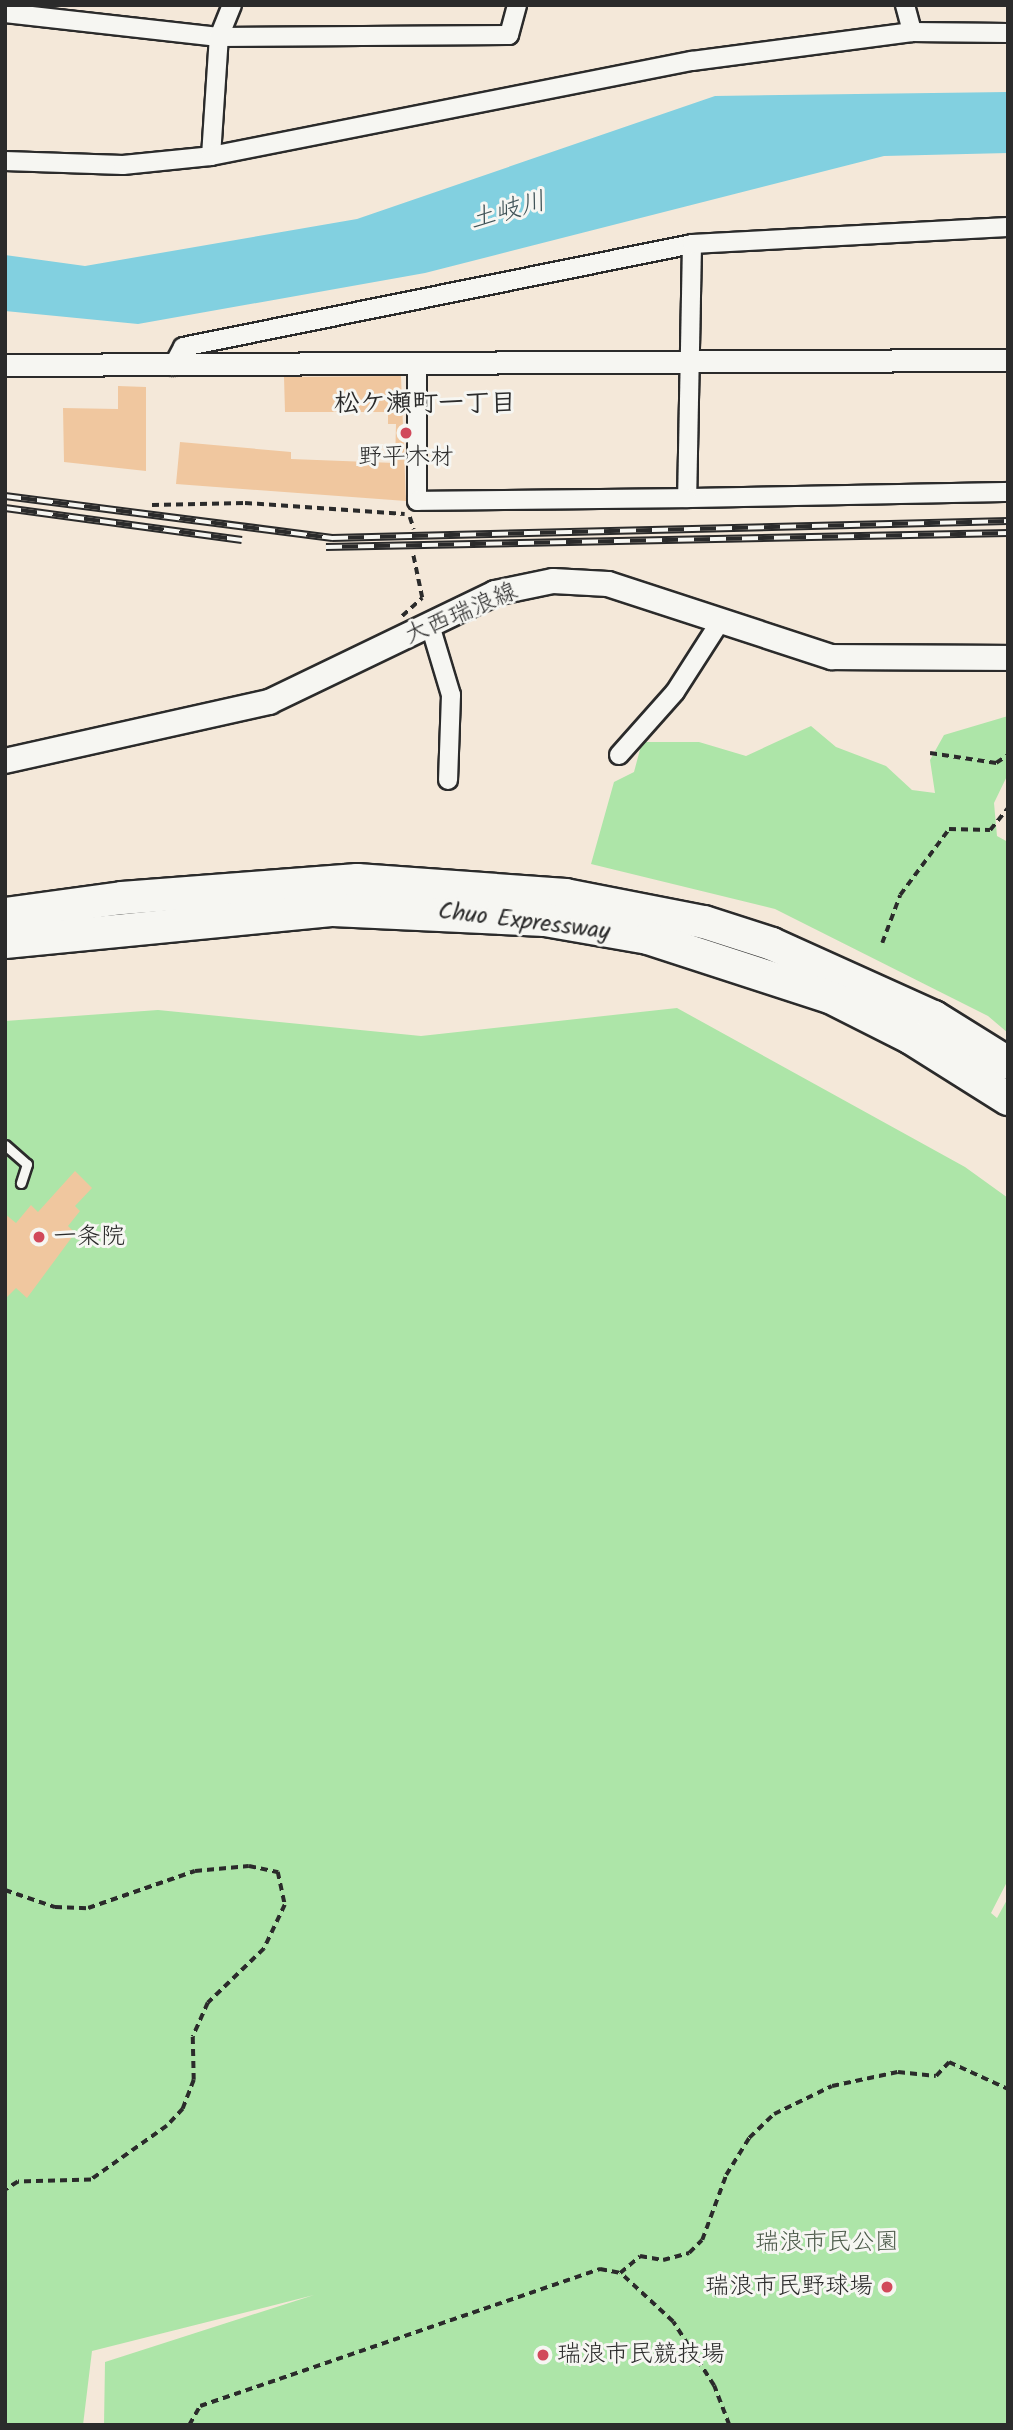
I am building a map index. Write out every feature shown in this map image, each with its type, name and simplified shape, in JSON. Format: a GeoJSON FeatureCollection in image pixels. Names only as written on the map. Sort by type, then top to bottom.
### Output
{"type":"FeatureCollection","features":[{"type":"Feature","properties":{"kind":"highway","name":"Chuo Expressway"},"geometry":{"type":"LineString","coordinates":[[5,914],[122,898],[357,880],[565,895],[704,922],[772,944],[934,1017],[1008,1063]]}},
{"type":"Feature","properties":{"kind":"highway","name":"Chuo Expressway"},"geometry":{"type":"LineString","coordinates":[[5,942],[307,911],[413,910],[545,920],[648,938],[830,997],[1008,1099]]}},
{"type":"Feature","properties":{"kind":"main road","name":"大西瑞浪線"},"geometry":{"type":"LineString","coordinates":[[5,761],[269,702],[495,593],[553,582],[608,584],[832,657],[1008,658]]}},
{"type":"Feature","properties":{"kind":"street"},"geometry":{"type":"LineString","coordinates":[[211,156],[219,37],[232,5]]}},
{"type":"Feature","properties":{"kind":"street"},"geometry":{"type":"LineString","coordinates":[[5,13],[219,37],[509,35],[517,5]]}},
{"type":"Feature","properties":{"kind":"street"},"geometry":{"type":"LineString","coordinates":[[905,5],[912,32]]}},
{"type":"Feature","properties":{"kind":"street"},"geometry":{"type":"LineString","coordinates":[[5,161],[123,165],[211,156],[692,61],[912,32],[1008,33]]}},
{"type":"Feature","properties":{"kind":"street"},"geometry":{"type":"LineString","coordinates":[[173,366],[183,347],[692,244],[1008,227]]}},
{"type":"Feature","properties":{"kind":"street"},"geometry":{"type":"LineString","coordinates":[[687,498],[692,363],[692,244]]}},
{"type":"Feature","properties":{"kind":"street"},"geometry":{"type":"LineString","coordinates":[[5,365],[417,366],[1008,360]]}},
{"type":"Feature","properties":{"kind":"street"},"geometry":{"type":"LineString","coordinates":[[417,366],[417,501],[1008,492]]}},
{"type":"Feature","properties":{"kind":"street"},"geometry":{"type":"LineString","coordinates":[[619,755],[676,692],[720,622]]}},
{"type":"Feature","properties":{"kind":"street"},"geometry":{"type":"LineString","coordinates":[[419,630],[451,695],[448,780]]}},
{"type":"Feature","properties":{"kind":"lane"},"geometry":{"type":"LineString","coordinates":[[5,1145],[27,1164],[21,1183]]}},
{"type":"Feature","properties":{"kind":"path"},"geometry":{"type":"LineString","coordinates":[[152,505],[409,514]]}},
{"type":"Feature","properties":{"kind":"path"},"geometry":{"type":"LineString","coordinates":[[413,555],[422,598],[400,612],[419,630]]}},
{"type":"Feature","properties":{"kind":"path"},"geometry":{"type":"LineString","coordinates":[[930,753],[996,763],[1008,755]]}},
{"type":"Feature","properties":{"kind":"path"},"geometry":{"type":"LineString","coordinates":[[882,943],[900,895],[949,829],[990,831],[1008,808]]}},
{"type":"Feature","properties":{"kind":"path"},"geometry":{"type":"LineString","coordinates":[[5,1890],[55,1907],[88,1908],[195,1871],[249,1866],[278,1872],[285,1905],[264,1949],[208,2003],[193,2037],[194,2080],[167,2126],[91,2179],[18,2182],[5,2190]]}},
{"type":"Feature","properties":{"kind":"path"},"geometry":{"type":"LineString","coordinates":[[620,2273],[640,2256],[663,2260],[689,2253],[702,2241],[726,2175],[749,2138],[774,2114],[832,2086],[898,2072],[936,2076],[949,2062],[1008,2089]]}},
{"type":"Feature","properties":{"kind":"path"},"geometry":{"type":"LineString","coordinates":[[189,2425],[200,2406],[600,2269],[620,2273],[673,2322],[714,2386],[729,2425]]}},
{"type":"Feature","properties":{"kind":"green space"},"geometry":{"type":"Polygon","coordinates":[[[1008,716],[1008,774],[994,803],[997,836],[1008,842],[1008,1033],[988,1016],[775,909],[591,864],[614,782],[634,772],[642,742],[699,742],[746,756],[811,726],[836,747],[886,766],[912,790],[935,793],[930,760],[944,735],[1008,716]]]}},
{"type":"Feature","properties":{"kind":"green space","name":"瑞浪市民公園"},"geometry":{"type":"Polygon","coordinates":[[[677,1008],[965,1167],[1008,1198],[1008,1880],[991,1913],[997,1918],[1008,1898],[1008,2425],[104,2425],[105,2362],[314,2295],[92,2351],[83,2425],[5,2425],[5,1021],[158,1010],[421,1036],[677,1008]]]}},
{"type":"Feature","properties":{"kind":"water","name":"土岐川"},"geometry":{"type":"Polygon","coordinates":[[[1008,92],[1008,153],[884,156],[425,273],[138,324],[5,311],[5,255],[85,266],[357,219],[715,96],[1008,92]]]}},
{"type":"Feature","properties":{"kind":"building","name":"野平木材"},"geometry":{"type":"Polygon","coordinates":[[[401,376],[406,501],[176,484],[180,442],[291,452],[291,459],[395,463],[396,424],[388,424],[388,412],[285,412],[284,377],[401,376]]]}},
{"type":"Feature","properties":{"kind":"building"},"geometry":{"type":"Polygon","coordinates":[[[118,386],[146,387],[146,471],[64,462],[63,408],[118,409],[118,386]]]}},
{"type":"Feature","properties":{"kind":"building","name":"一条院"},"geometry":{"type":"Polygon","coordinates":[[[75,1171],[92,1188],[75,1206],[80,1211],[68,1226],[75,1233],[27,1298],[16,1288],[5,1299],[5,1214],[16,1223],[31,1205],[38,1212],[75,1171]]]}},
{"type":"Feature","properties":{"kind":"railway"},"geometry":{"type":"LineString","coordinates":[[5,496],[332,538],[1008,521]]}},
{"type":"Feature","properties":{"kind":"railway"},"geometry":{"type":"LineString","coordinates":[[5,508],[242,540]]}},
{"type":"Feature","properties":{"kind":"railway"},"geometry":{"type":"LineString","coordinates":[[326,547],[1008,533]]}},
{"type":"Feature","properties":{"kind":"place","name":"野平木材"},"geometry":{"type":"Point","coordinates":[406,433]}},
{"type":"Feature","properties":{"kind":"place","name":"一条院"},"geometry":{"type":"Point","coordinates":[39,1237]}},
{"type":"Feature","properties":{"kind":"place","name":"瑞浪市民野球場"},"geometry":{"type":"Point","coordinates":[887,2287]}},
{"type":"Feature","properties":{"kind":"place","name":"瑞浪市民競技場"},"geometry":{"type":"Point","coordinates":[543,2355]}},
{"type":"Feature","properties":{"kind":"district","name":"松ケ瀬町一丁目"},"geometry":{"type":"Point","coordinates":[425,405]}}]}
